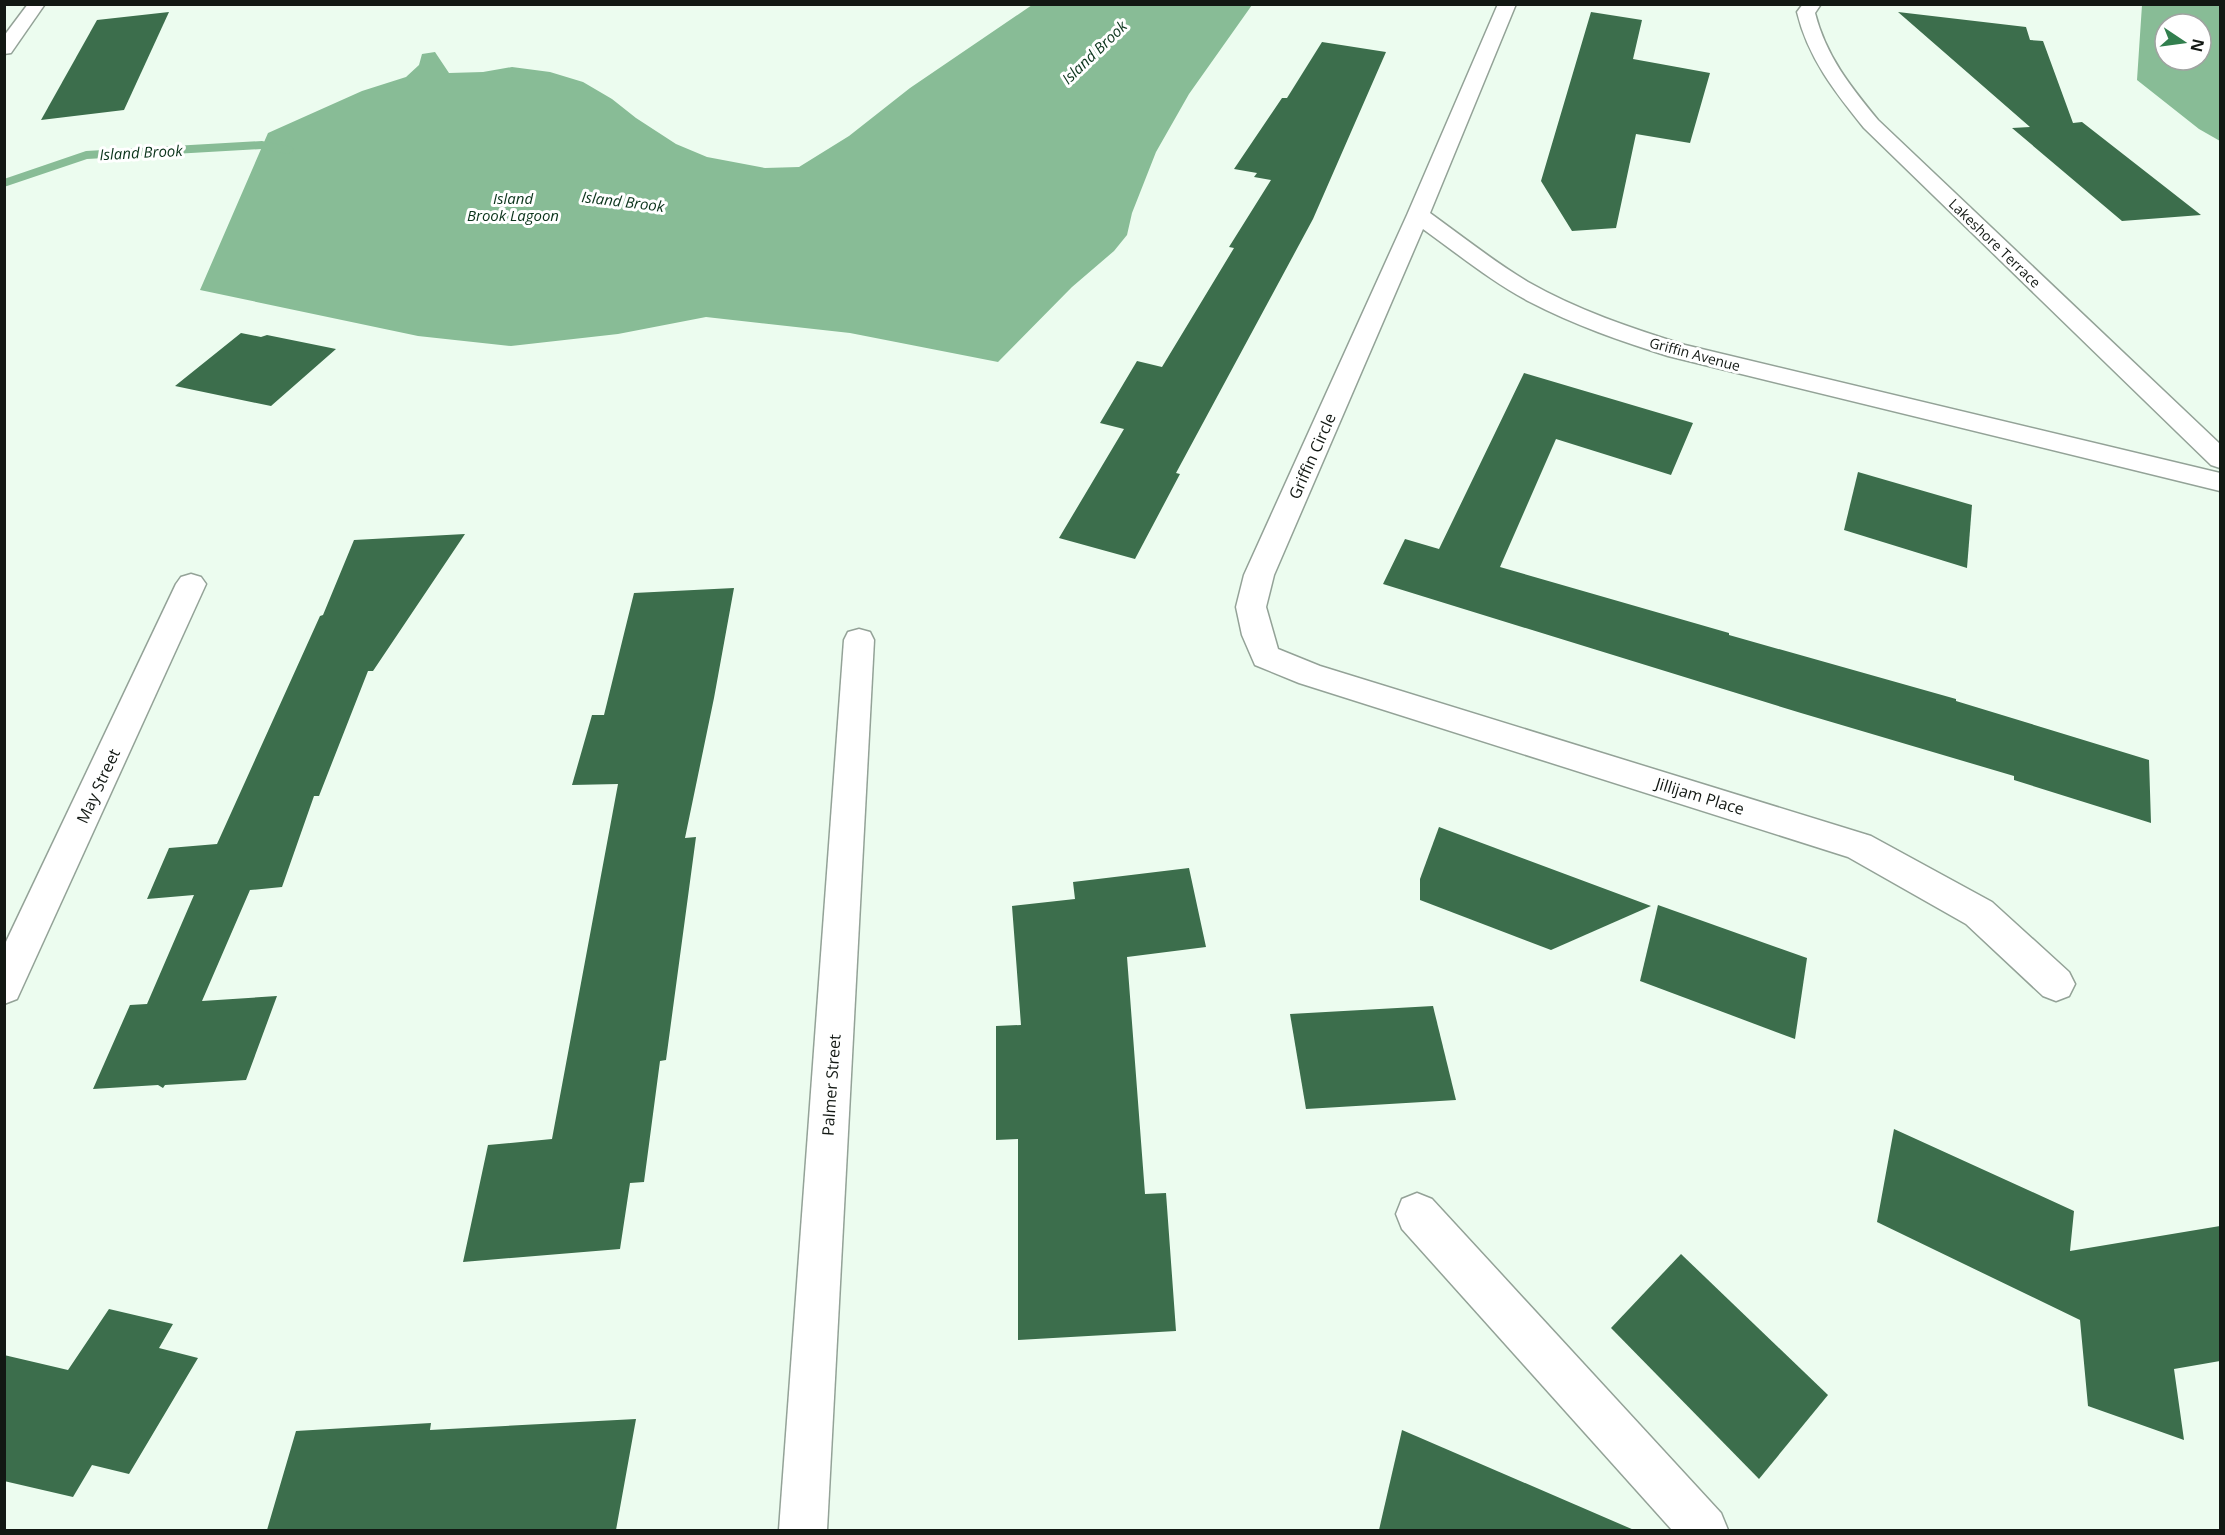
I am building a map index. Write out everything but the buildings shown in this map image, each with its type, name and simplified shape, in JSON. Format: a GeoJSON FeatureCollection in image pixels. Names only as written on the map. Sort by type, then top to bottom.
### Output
{"type":"FeatureCollection","features":[{"type":"Feature","properties":{"kind":"street"},"geometry":{"type":"LineString","coordinates":[[4,49],[37,4]]}},
{"type":"Feature","properties":{"kind":"street"},"geometry":{"type":"LineString","coordinates":[[1418,215],[1507,4]]}},
{"type":"Feature","properties":{"kind":"street","name":"Lakeshore Terrace"},"geometry":{"type":"LineString","coordinates":[[1813,4],[1806,12],[1811,36],[1822,61],[1871,124],[2220,459]]}},
{"type":"Feature","properties":{"kind":"street","name":"Griffin Avenue"},"geometry":{"type":"LineString","coordinates":[[1418,215],[1518,286],[1567,312],[1677,351],[2220,482]]}},
{"type":"Feature","properties":{"kind":"street","name":"Griffin Circle"},"geometry":{"type":"LineString","coordinates":[[1310,675],[1266,657],[1257,635],[1251,607],[1259,575],[1418,215]]}},
{"type":"Feature","properties":{"kind":"street","name":"May Street"},"geometry":{"type":"LineString","coordinates":[[4,987],[191,584]]}},
{"type":"Feature","properties":{"kind":"street","name":"Palmer Street"},"geometry":{"type":"LineString","coordinates":[[803,1530],[859,640]]}},
{"type":"Feature","properties":{"kind":"street","name":"Jillijam Place"},"geometry":{"type":"LineString","coordinates":[[1310,675],[1859,846],[1979,913],[2056,984]]}},
{"type":"Feature","properties":{"kind":"street"},"geometry":{"type":"LineString","coordinates":[[1418,1214],[1704,1530]]}},
{"type":"Feature","properties":{"kind":"water","name":"Island Brook Lagoon"},"geometry":{"type":"Polygon","coordinates":[[[1032,5],[1252,5],[1189,94],[1156,152],[1132,213],[1127,235],[1114,251],[1072,287],[998,362],[850,333],[706,317],[618,334],[511,346],[418,336],[200,290],[268,133],[362,91],[406,77],[419,65],[422,54],[435,52],[449,73],[483,72],[512,67],[550,72],[583,82],[612,99],[676,144],[707,157],[765,168],[799,167],[849,136],[910,88],[1032,5]]]}},
{"type":"Feature","properties":{"kind":"water"},"geometry":{"type":"Polygon","coordinates":[[[2142,5],[2220,5],[2220,141],[2199,129],[2137,80],[2142,5]]]}},
{"type":"Feature","properties":{"kind":"waterway","name":"Island Brook"},"geometry":{"type":"LineString","coordinates":[[4,183],[86,155],[262,145],[288,150]]}}]}
